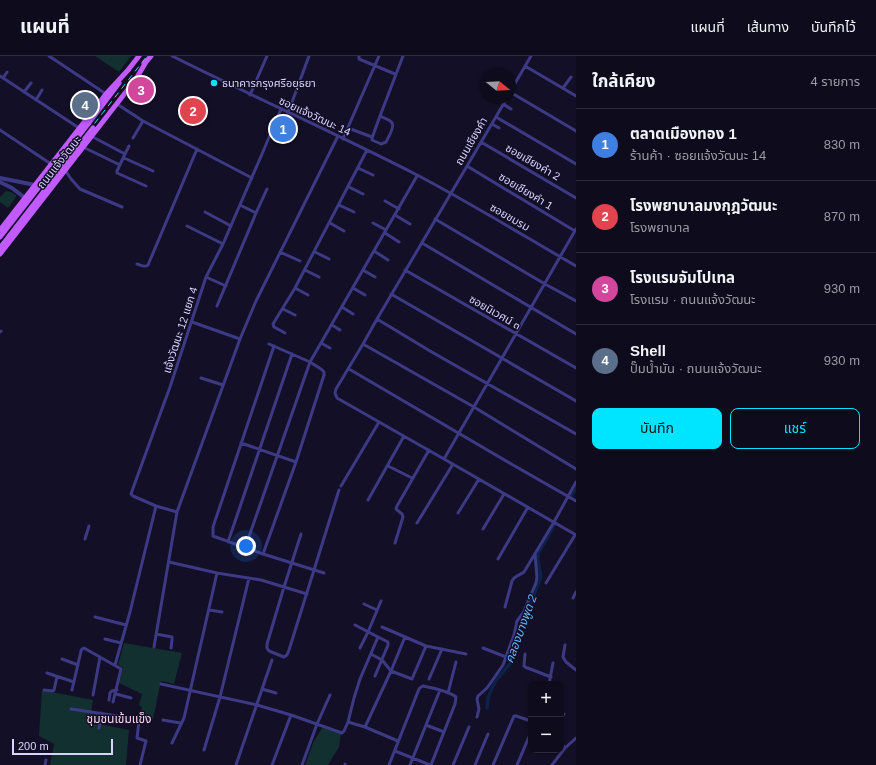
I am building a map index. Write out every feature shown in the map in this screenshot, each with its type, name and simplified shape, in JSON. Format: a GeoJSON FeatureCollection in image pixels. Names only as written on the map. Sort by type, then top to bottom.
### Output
{"type":"FeatureCollection","features":[{"type":"Feature","properties":{"kind":"main road","name":"ถนนแจ้งวัฒนะ"},"geometry":{"type":"LineString","coordinates":[[0,237],[139,56]]}},
{"type":"Feature","properties":{"kind":"main road","name":"ถนนแจ้งวัฒนะ"},"geometry":{"type":"LineString","coordinates":[[0,248],[151,56]]}},
{"type":"Feature","properties":{"kind":"main road","name":"ถนนแจ้งวัฒนะ"},"geometry":{"type":"LineString","coordinates":[[0,254],[136,79],[146,62]]}},
{"type":"Feature","properties":{"kind":"main road","name":"ถนนแจ้งวัฒนะ"},"geometry":{"type":"LineString","coordinates":[[0,230],[106,94],[129,69]]}},
{"type":"Feature","properties":{"kind":"main road"},"geometry":{"type":"LineString","coordinates":[[40,179],[43,186],[48,188],[52,187]]}},
{"type":"Feature","properties":{"kind":"main road"},"geometry":{"type":"LineString","coordinates":[[25,198],[37,207]]}},
{"type":"Feature","properties":{"kind":"main road"},"geometry":{"type":"LineString","coordinates":[[15,211],[17,210],[23,212],[25,221]]}},
{"type":"Feature","properties":{"kind":"street"},"geometry":{"type":"LineString","coordinates":[[48,56],[106,94]]}},
{"type":"Feature","properties":{"kind":"street","name":"ซอยแจ้งวัฒนะ 14"},"geometry":{"type":"LineString","coordinates":[[172,56],[250,95],[367,150],[450,193]]}},
{"type":"Feature","properties":{"kind":"street"},"geometry":{"type":"LineString","coordinates":[[250,95],[267,56]]}},
{"type":"Feature","properties":{"kind":"street"},"geometry":{"type":"LineString","coordinates":[[288,112],[309,56]]}},
{"type":"Feature","properties":{"kind":"street"},"geometry":{"type":"LineString","coordinates":[[359,56],[359,59],[396,74]]}},
{"type":"Feature","properties":{"kind":"street"},"geometry":{"type":"LineString","coordinates":[[343,139],[378,56]]}},
{"type":"Feature","properties":{"kind":"street"},"geometry":{"type":"LineString","coordinates":[[372,137],[403,56]]}},
{"type":"Feature","properties":{"kind":"street"},"geometry":{"type":"LineString","coordinates":[[516,82],[531,56]]}},
{"type":"Feature","properties":{"kind":"street"},"geometry":{"type":"LineString","coordinates":[[526,66],[576,96]]}},
{"type":"Feature","properties":{"kind":"street"},"geometry":{"type":"LineString","coordinates":[[0,82],[2,77],[7,72]]}},
{"type":"Feature","properties":{"kind":"street"},"geometry":{"type":"LineString","coordinates":[[2,77],[79,128]]}},
{"type":"Feature","properties":{"kind":"street"},"geometry":{"type":"LineString","coordinates":[[563,88],[570,77]]}},
{"type":"Feature","properties":{"kind":"street"},"geometry":{"type":"LineString","coordinates":[[24,92],[30,84]]}},
{"type":"Feature","properties":{"kind":"street"},"geometry":{"type":"LineString","coordinates":[[36,100],[42,90]]}},
{"type":"Feature","properties":{"kind":"street"},"geometry":{"type":"LineString","coordinates":[[516,96],[576,131]]}},
{"type":"Feature","properties":{"kind":"street"},"geometry":{"type":"LineString","coordinates":[[116,104],[143,121],[252,178]]}},
{"type":"Feature","properties":{"kind":"street"},"geometry":{"type":"LineString","coordinates":[[503,104],[511,109]]}},
{"type":"Feature","properties":{"kind":"street","name":"ถนนเชียงคำ"},"geometry":{"type":"LineString","coordinates":[[379,422],[337,398],[335,393],[336,389],[364,344],[391,294],[503,104]]}},
{"type":"Feature","properties":{"kind":"street","name":"แจ้งวัฒนะ 12 แยก 4"},"geometry":{"type":"LineString","coordinates":[[156,506],[131,494],[170,387],[206,277],[223,244],[281,109]]}},
{"type":"Feature","properties":{"kind":"street"},"geometry":{"type":"LineString","coordinates":[[348,128],[372,137],[372,140],[383,144],[386,142],[393,125],[392,122],[380,116]]}},
{"type":"Feature","properties":{"kind":"street"},"geometry":{"type":"LineString","coordinates":[[496,117],[576,164]]}},
{"type":"Feature","properties":{"kind":"street"},"geometry":{"type":"LineString","coordinates":[[134,138],[143,121]]}},
{"type":"Feature","properties":{"kind":"street"},"geometry":{"type":"LineString","coordinates":[[492,124],[499,128]]}},
{"type":"Feature","properties":{"kind":"street"},"geometry":{"type":"LineString","coordinates":[[0,130],[51,164]]}},
{"type":"Feature","properties":{"kind":"street"},"geometry":{"type":"LineString","coordinates":[[91,136],[125,154]]}},
{"type":"Feature","properties":{"kind":"street"},"geometry":{"type":"LineString","coordinates":[[154,647],[177,512],[240,338],[256,301],[338,136]]}},
{"type":"Feature","properties":{"kind":"street","name":"ซอยเชียงคำ 2"},"geometry":{"type":"LineString","coordinates":[[481,142],[576,198]]}},
{"type":"Feature","properties":{"kind":"street"},"geometry":{"type":"LineString","coordinates":[[129,146],[117,172],[146,186]]}},
{"type":"Feature","properties":{"kind":"street"},"geometry":{"type":"LineString","coordinates":[[83,147],[120,165]]}},
{"type":"Feature","properties":{"kind":"street"},"geometry":{"type":"LineString","coordinates":[[138,264],[144,266],[148,265],[197,149]]}},
{"type":"Feature","properties":{"kind":"street"},"geometry":{"type":"LineString","coordinates":[[285,333],[273,325],[315,252],[367,150]]}},
{"type":"Feature","properties":{"kind":"street"},"geometry":{"type":"LineString","coordinates":[[124,158],[153,171]]}},
{"type":"Feature","properties":{"kind":"street","name":"ซอยเชียงคำ 1"},"geometry":{"type":"LineString","coordinates":[[467,166],[576,230]]}},
{"type":"Feature","properties":{"kind":"street"},"geometry":{"type":"LineString","coordinates":[[358,168],[373,175]]}},
{"type":"Feature","properties":{"kind":"street"},"geometry":{"type":"LineString","coordinates":[[65,170],[80,189],[122,207]]}},
{"type":"Feature","properties":{"kind":"street"},"geometry":{"type":"LineString","coordinates":[[245,548],[310,362],[417,176]]}},
{"type":"Feature","properties":{"kind":"street"},"geometry":{"type":"LineString","coordinates":[[0,178],[35,185]]}},
{"type":"Feature","properties":{"kind":"street"},"geometry":{"type":"LineString","coordinates":[[0,182],[12,188],[25,198]]}},
{"type":"Feature","properties":{"kind":"street"},"geometry":{"type":"LineString","coordinates":[[349,187],[363,194]]}},
{"type":"Feature","properties":{"kind":"street"},"geometry":{"type":"LineString","coordinates":[[217,306],[267,190]]}},
{"type":"Feature","properties":{"kind":"street","name":"ซอยชมรม"},"geometry":{"type":"LineString","coordinates":[[450,193],[576,266]]}},
{"type":"Feature","properties":{"kind":"street"},"geometry":{"type":"LineString","coordinates":[[385,201],[398,208]]}},
{"type":"Feature","properties":{"kind":"street"},"geometry":{"type":"LineString","coordinates":[[240,205],[256,213]]}},
{"type":"Feature","properties":{"kind":"street"},"geometry":{"type":"LineString","coordinates":[[339,205],[354,212]]}},
{"type":"Feature","properties":{"kind":"street"},"geometry":{"type":"LineString","coordinates":[[205,212],[231,226]]}},
{"type":"Feature","properties":{"kind":"street"},"geometry":{"type":"LineString","coordinates":[[395,215],[410,224]]}},
{"type":"Feature","properties":{"kind":"street"},"geometry":{"type":"LineString","coordinates":[[436,219],[576,301]]}},
{"type":"Feature","properties":{"kind":"street"},"geometry":{"type":"LineString","coordinates":[[373,222],[399,242]]}},
{"type":"Feature","properties":{"kind":"street"},"geometry":{"type":"LineString","coordinates":[[330,223],[344,231]]}},
{"type":"Feature","properties":{"kind":"street"},"geometry":{"type":"LineString","coordinates":[[187,226],[223,244]]}},
{"type":"Feature","properties":{"kind":"street"},"geometry":{"type":"LineString","coordinates":[[444,458],[576,230]]}},
{"type":"Feature","properties":{"kind":"street"},"geometry":{"type":"LineString","coordinates":[[422,243],[576,334]]}},
{"type":"Feature","properties":{"kind":"street"},"geometry":{"type":"LineString","coordinates":[[280,252],[300,261]]}},
{"type":"Feature","properties":{"kind":"street"},"geometry":{"type":"LineString","coordinates":[[315,252],[329,259]]}},
{"type":"Feature","properties":{"kind":"street"},"geometry":{"type":"LineString","coordinates":[[374,252],[388,260]]}},
{"type":"Feature","properties":{"kind":"street"},"geometry":{"type":"LineString","coordinates":[[305,270],[319,277]]}},
{"type":"Feature","properties":{"kind":"street"},"geometry":{"type":"LineString","coordinates":[[363,270],[375,277]]}},
{"type":"Feature","properties":{"kind":"street","name":"ซอยนิเวศน์ ๓"},"geometry":{"type":"LineString","coordinates":[[405,270],[576,368]]}},
{"type":"Feature","properties":{"kind":"street"},"geometry":{"type":"LineString","coordinates":[[206,277],[226,286]]}},
{"type":"Feature","properties":{"kind":"street"},"geometry":{"type":"LineString","coordinates":[[295,288],[308,295]]}},
{"type":"Feature","properties":{"kind":"street"},"geometry":{"type":"LineString","coordinates":[[353,288],[365,295]]}},
{"type":"Feature","properties":{"kind":"street"},"geometry":{"type":"LineString","coordinates":[[391,294],[576,401]]}},
{"type":"Feature","properties":{"kind":"street"},"geometry":{"type":"LineString","coordinates":[[342,307],[354,314]]}},
{"type":"Feature","properties":{"kind":"street"},"geometry":{"type":"LineString","coordinates":[[283,309],[295,315]]}},
{"type":"Feature","properties":{"kind":"street"},"geometry":{"type":"LineString","coordinates":[[377,319],[576,434]]}},
{"type":"Feature","properties":{"kind":"street"},"geometry":{"type":"LineString","coordinates":[[192,322],[240,338]]}},
{"type":"Feature","properties":{"kind":"street"},"geometry":{"type":"LineString","coordinates":[[332,325],[340,330]]}},
{"type":"Feature","properties":{"kind":"street"},"geometry":{"type":"LineString","coordinates":[[321,343],[330,348]]}},
{"type":"Feature","properties":{"kind":"street"},"geometry":{"type":"LineString","coordinates":[[263,554],[296,462],[324,375],[324,372],[321,369],[310,362],[269,344]]}},
{"type":"Feature","properties":{"kind":"street"},"geometry":{"type":"LineString","coordinates":[[364,344],[474,407],[576,469]]}},
{"type":"Feature","properties":{"kind":"street"},"geometry":{"type":"LineString","coordinates":[[274,346],[241,442],[212,531],[212,536],[324,573]]}},
{"type":"Feature","properties":{"kind":"street"},"geometry":{"type":"LineString","coordinates":[[228,542],[292,354]]}},
{"type":"Feature","properties":{"kind":"street"},"geometry":{"type":"LineString","coordinates":[[349,369],[576,501]]}},
{"type":"Feature","properties":{"kind":"street"},"geometry":{"type":"LineString","coordinates":[[201,378],[223,386]]}},
{"type":"Feature","properties":{"kind":"street"},"geometry":{"type":"LineString","coordinates":[[341,486],[379,422],[576,535],[546,583]]}},
{"type":"Feature","properties":{"kind":"street"},"geometry":{"type":"LineString","coordinates":[[368,500],[404,436]]}},
{"type":"Feature","properties":{"kind":"street"},"geometry":{"type":"LineString","coordinates":[[241,442],[296,462]]}},
{"type":"Feature","properties":{"kind":"street"},"geometry":{"type":"LineString","coordinates":[[395,543],[403,517],[402,514],[396,509],[429,450]]}},
{"type":"Feature","properties":{"kind":"street"},"geometry":{"type":"LineString","coordinates":[[417,522],[453,464]]}},
{"type":"Feature","properties":{"kind":"street"},"geometry":{"type":"LineString","coordinates":[[388,466],[412,478]]}},
{"type":"Feature","properties":{"kind":"street"},"geometry":{"type":"LineString","coordinates":[[458,513],[479,479]]}},
{"type":"Feature","properties":{"kind":"street"},"geometry":{"type":"LineString","coordinates":[[506,607],[513,578],[524,572],[576,482]]}},
{"type":"Feature","properties":{"kind":"street"},"geometry":{"type":"LineString","coordinates":[[301,534],[267,644],[269,651],[284,657],[287,655],[289,650],[338,490]]}},
{"type":"Feature","properties":{"kind":"street"},"geometry":{"type":"LineString","coordinates":[[483,529],[504,494]]}},
{"type":"Feature","properties":{"kind":"street"},"geometry":{"type":"LineString","coordinates":[[115,665],[130,612],[156,506],[177,512]]}},
{"type":"Feature","properties":{"kind":"street"},"geometry":{"type":"LineString","coordinates":[[498,559],[528,507]]}},
{"type":"Feature","properties":{"kind":"street"},"geometry":{"type":"LineString","coordinates":[[85,539],[89,526]]}},
{"type":"Feature","properties":{"kind":"street"},"geometry":{"type":"LineString","coordinates":[[477,716],[479,709],[477,699],[478,696],[487,688],[502,665],[516,629],[517,621],[523,612],[536,583],[537,577],[535,554]]}},
{"type":"Feature","properties":{"kind":"street"},"geometry":{"type":"LineString","coordinates":[[169,562],[249,578],[306,594]]}},
{"type":"Feature","properties":{"kind":"street"},"geometry":{"type":"LineString","coordinates":[[172,743],[180,723],[184,718],[217,572]]}},
{"type":"Feature","properties":{"kind":"street"},"geometry":{"type":"LineString","coordinates":[[204,750],[220,697],[249,578]]}},
{"type":"Feature","properties":{"kind":"street"},"geometry":{"type":"LineString","coordinates":[[572,598],[576,592]]}},
{"type":"Feature","properties":{"kind":"street"},"geometry":{"type":"LineString","coordinates":[[360,648],[381,601]]}},
{"type":"Feature","properties":{"kind":"street"},"geometry":{"type":"LineString","coordinates":[[364,604],[377,610]]}},
{"type":"Feature","properties":{"kind":"street"},"geometry":{"type":"LineString","coordinates":[[209,610],[222,612]]}},
{"type":"Feature","properties":{"kind":"street"},"geometry":{"type":"LineString","coordinates":[[95,617],[126,625]]}},
{"type":"Feature","properties":{"kind":"street"},"geometry":{"type":"LineString","coordinates":[[355,625],[388,642],[375,676]]}},
{"type":"Feature","properties":{"kind":"street"},"geometry":{"type":"LineString","coordinates":[[382,627],[426,646],[466,654]]}},
{"type":"Feature","properties":{"kind":"street"},"geometry":{"type":"LineString","coordinates":[[156,634],[172,638],[171,648]]}},
{"type":"Feature","properties":{"kind":"street"},"geometry":{"type":"LineString","coordinates":[[161,684],[257,705],[342,733],[348,722],[356,691],[378,637]]}},
{"type":"Feature","properties":{"kind":"street"},"geometry":{"type":"LineString","coordinates":[[365,728],[405,637]]}},
{"type":"Feature","properties":{"kind":"street"},"geometry":{"type":"LineString","coordinates":[[105,639],[121,643]]}},
{"type":"Feature","properties":{"kind":"street"},"geometry":{"type":"LineString","coordinates":[[565,645],[563,657],[566,662],[576,670]]}},
{"type":"Feature","properties":{"kind":"street"},"geometry":{"type":"LineString","coordinates":[[371,654],[382,660],[391,671],[413,679],[426,646]]}},
{"type":"Feature","properties":{"kind":"street"},"geometry":{"type":"LineString","coordinates":[[72,690],[82,649],[84,648],[121,669],[114,702]]}},
{"type":"Feature","properties":{"kind":"street"},"geometry":{"type":"LineString","coordinates":[[483,648],[506,657]]}},
{"type":"Feature","properties":{"kind":"street"},"geometry":{"type":"LineString","coordinates":[[429,679],[442,649]]}},
{"type":"Feature","properties":{"kind":"street"},"geometry":{"type":"LineString","coordinates":[[526,654],[524,663],[525,667],[551,677]]}},
{"type":"Feature","properties":{"kind":"street"},"geometry":{"type":"LineString","coordinates":[[93,695],[100,657]]}},
{"type":"Feature","properties":{"kind":"street"},"geometry":{"type":"LineString","coordinates":[[62,659],[78,665]]}},
{"type":"Feature","properties":{"kind":"street"},"geometry":{"type":"LineString","coordinates":[[236,765],[272,660]]}},
{"type":"Feature","properties":{"kind":"street"},"geometry":{"type":"LineString","coordinates":[[448,693],[456,662]]}},
{"type":"Feature","properties":{"kind":"street"},"geometry":{"type":"LineString","coordinates":[[550,681],[553,663]]}},
{"type":"Feature","properties":{"kind":"street"},"geometry":{"type":"LineString","coordinates":[[47,673],[74,682]]}},
{"type":"Feature","properties":{"kind":"street"},"geometry":{"type":"LineString","coordinates":[[44,690],[54,690],[57,677]]}},
{"type":"Feature","properties":{"kind":"street"},"geometry":{"type":"LineString","coordinates":[[389,765],[419,688],[423,686],[440,690],[456,697],[455,704],[431,765],[395,750]]}},
{"type":"Feature","properties":{"kind":"street"},"geometry":{"type":"LineString","coordinates":[[262,689],[276,693]]}},
{"type":"Feature","properties":{"kind":"street"},"geometry":{"type":"LineString","coordinates":[[410,765],[440,690]]}},
{"type":"Feature","properties":{"kind":"street"},"geometry":{"type":"LineString","coordinates":[[109,700],[110,693],[112,691],[131,698]]}},
{"type":"Feature","properties":{"kind":"street"},"geometry":{"type":"LineString","coordinates":[[302,765],[317,724],[330,695]]}},
{"type":"Feature","properties":{"kind":"street"},"geometry":{"type":"LineString","coordinates":[[71,709],[138,719],[137,738],[146,741],[140,765]]}},
{"type":"Feature","properties":{"kind":"street"},"geometry":{"type":"LineString","coordinates":[[99,728],[101,713]]}},
{"type":"Feature","properties":{"kind":"street"},"geometry":{"type":"LineString","coordinates":[[272,765],[291,715]]}},
{"type":"Feature","properties":{"kind":"street"},"geometry":{"type":"LineString","coordinates":[[493,765],[514,716],[528,720]]}},
{"type":"Feature","properties":{"kind":"street"},"geometry":{"type":"LineString","coordinates":[[163,720],[180,723]]}},
{"type":"Feature","properties":{"kind":"street"},"geometry":{"type":"LineString","coordinates":[[348,722],[398,741]]}},
{"type":"Feature","properties":{"kind":"street"},"geometry":{"type":"LineString","coordinates":[[426,725],[444,732]]}},
{"type":"Feature","properties":{"kind":"street"},"geometry":{"type":"LineString","coordinates":[[453,765],[469,727]]}},
{"type":"Feature","properties":{"kind":"street"},"geometry":{"type":"LineString","coordinates":[[475,765],[488,734]]}},
{"type":"Feature","properties":{"kind":"street"},"geometry":{"type":"LineString","coordinates":[[552,765],[576,738]]}},
{"type":"Feature","properties":{"kind":"street"},"geometry":{"type":"LineString","coordinates":[[517,765],[528,739]]}},
{"type":"Feature","properties":{"kind":"street"},"geometry":{"type":"LineString","coordinates":[[45,765],[46,760]]}},
{"type":"Feature","properties":{"kind":"green space"},"geometry":{"type":"Polygon","coordinates":[[[95,56],[131,56],[119,72],[95,56]]]}},
{"type":"Feature","properties":{"kind":"green space"},"geometry":{"type":"Polygon","coordinates":[[[6,191],[16,195],[8,208],[0,202],[0,197],[6,191]]]}},
{"type":"Feature","properties":{"kind":"green space"},"geometry":{"type":"Polygon","coordinates":[[[124,643],[182,653],[174,684],[161,681],[153,719],[140,716],[142,707],[139,705],[142,694],[119,683],[123,668],[118,665],[124,643]]]}},
{"type":"Feature","properties":{"kind":"green space"},"geometry":{"type":"Polygon","coordinates":[[[42,690],[93,700],[91,712],[101,714],[99,724],[129,730],[126,765],[50,765],[54,744],[39,736],[42,690]]]}},
{"type":"Feature","properties":{"kind":"green space"},"geometry":{"type":"Polygon","coordinates":[[[322,728],[341,733],[339,747],[328,765],[305,765],[313,743],[322,728]]]}},
{"type":"Feature","properties":{"kind":"waterway","name":"คลองบางพูด 2"},"geometry":{"type":"LineString","coordinates":[[571,496],[576,488]]}},
{"type":"Feature","properties":{"kind":"waterway","name":"คลองบางพูด 2"},"geometry":{"type":"LineString","coordinates":[[487,708],[488,698],[492,688],[497,679],[510,664],[522,620],[530,605],[541,577],[538,554],[554,526]]}},
{"type":"Feature","properties":{"kind":"railway"},"geometry":{"type":"LineString","coordinates":[[0,245],[147,56]]}},
{"type":"Feature","properties":{"kind":"place","name":"ธนาคารกรุงศรีอยุธยา"},"geometry":{"type":"Point","coordinates":[214,83]}},
{"type":"Feature","properties":{"kind":"place","name":"โรงแรมจัมโปเทล"},"geometry":{"type":"Point","coordinates":[141,90]}},
{"type":"Feature","properties":{"kind":"place","name":"Shell"},"geometry":{"type":"Point","coordinates":[85,105]}},
{"type":"Feature","properties":{"kind":"place","name":"โรงพยาบาลมงกุฎวัฒนะ"},"geometry":{"type":"Point","coordinates":[193,111]}},
{"type":"Feature","properties":{"kind":"place","name":"ตลาดเมืองทอง 1"},"geometry":{"type":"Point","coordinates":[283,129]}},
{"type":"Feature","properties":{"kind":"district","name":"ชุมชนเข้มแข็ง"},"geometry":{"type":"Point","coordinates":[119,719]}}]}
